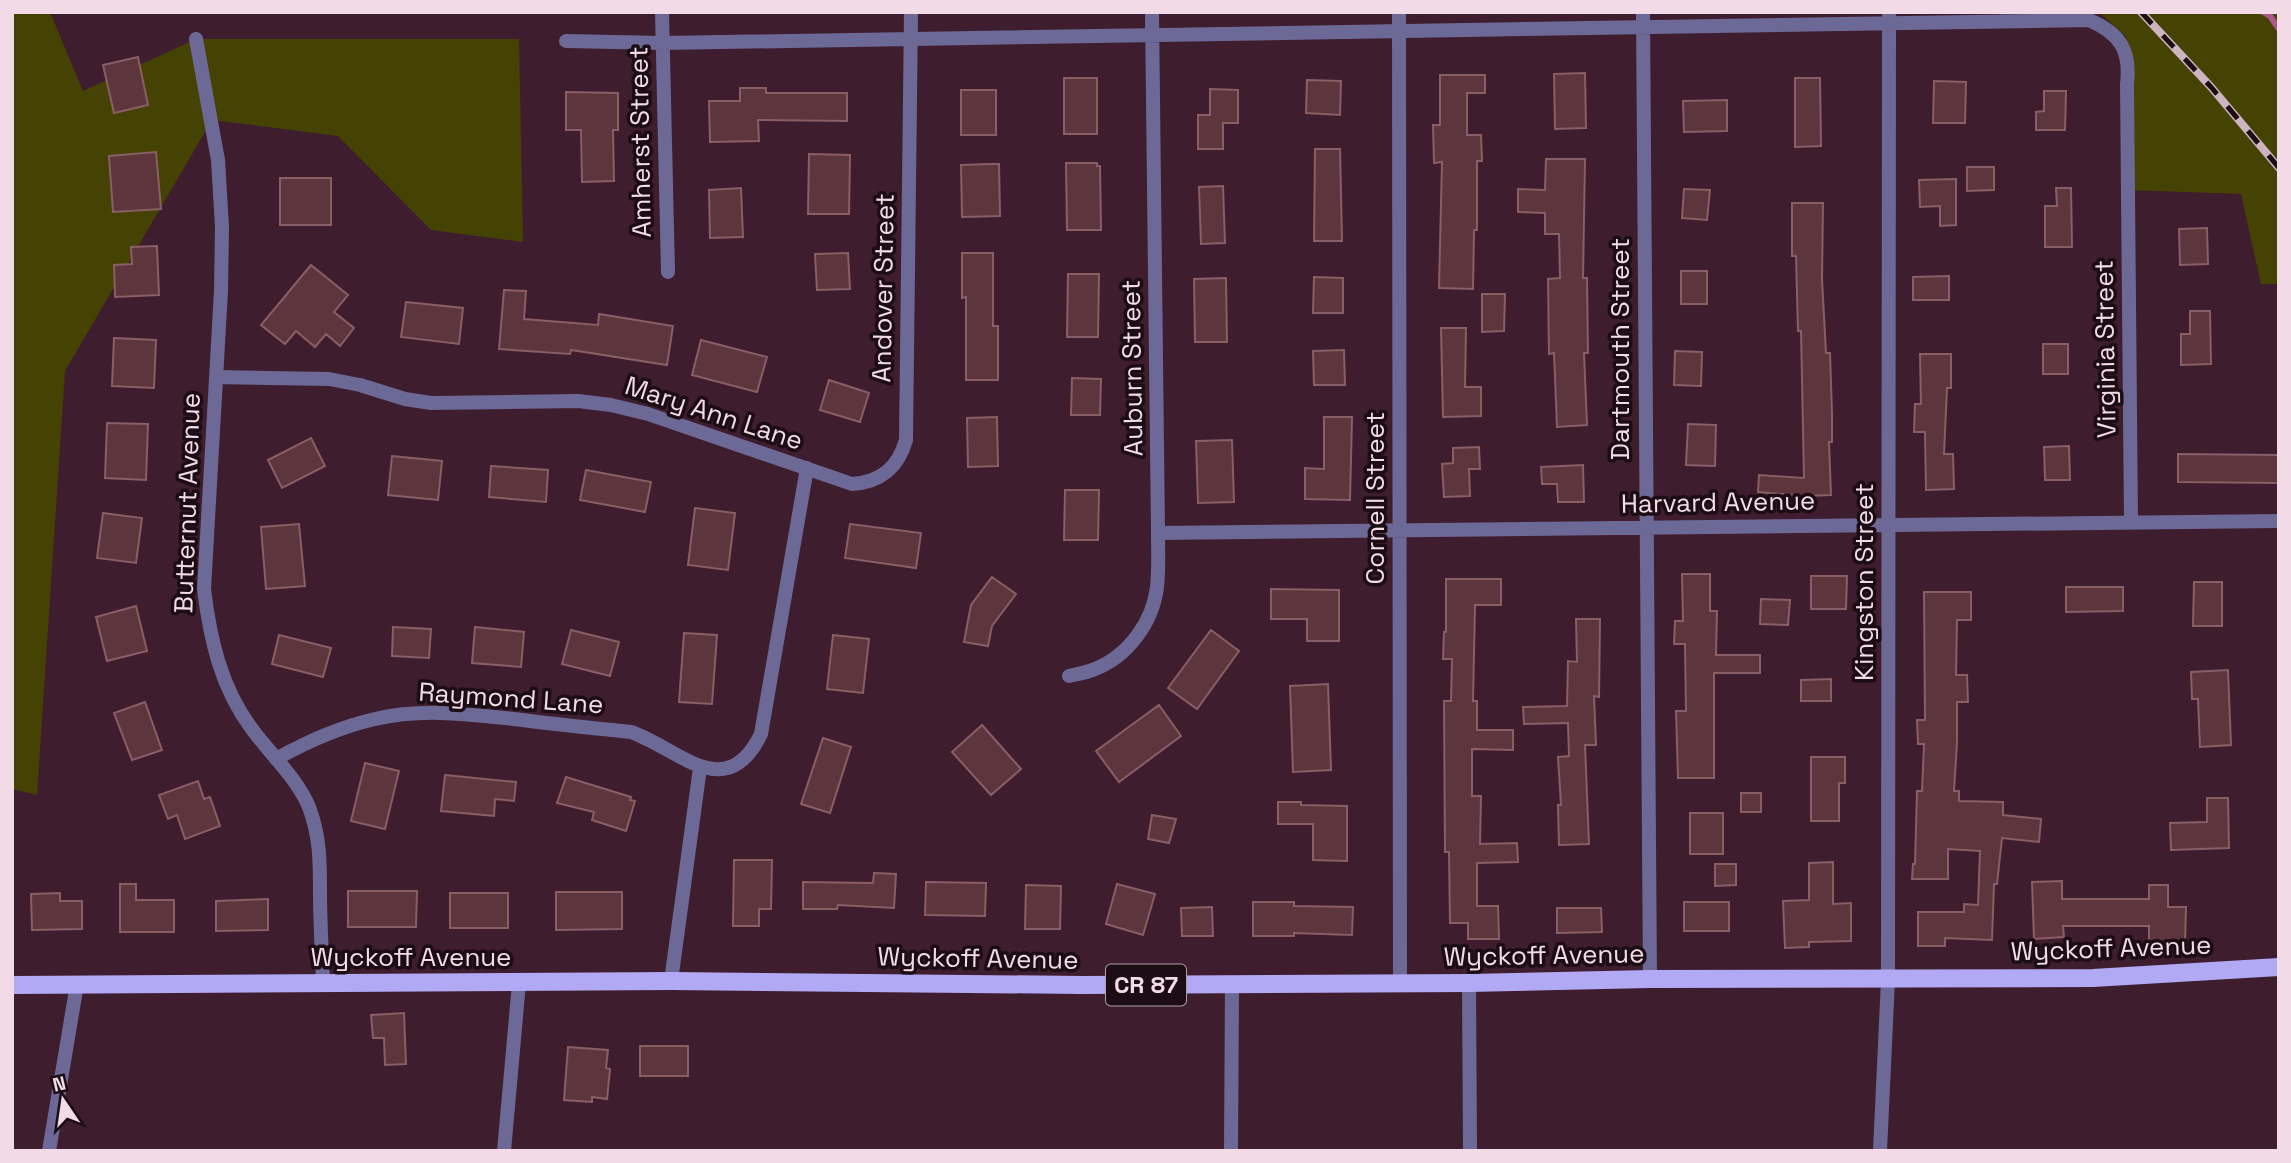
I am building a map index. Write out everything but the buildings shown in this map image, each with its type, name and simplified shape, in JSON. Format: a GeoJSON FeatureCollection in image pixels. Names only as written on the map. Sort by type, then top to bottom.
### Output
{"type":"FeatureCollection","features":[{"type":"Feature","properties":{"kind":"main road","name":"Wyckoff Avenue"},"geometry":{"type":"LineString","coordinates":[[12,985],[671,981],[1081,985],[1650,979],[1888,980],[2093,978],[2279,967]]}},
{"type":"Feature","properties":{"kind":"street","name":"Amherst Street"},"geometry":{"type":"LineString","coordinates":[[662,12],[667,272]]}},
{"type":"Feature","properties":{"kind":"street","name":"Andover Street"},"geometry":{"type":"LineString","coordinates":[[807,468],[852,484],[866,483],[880,478],[892,468],[901,455],[906,440],[911,12]]}},
{"type":"Feature","properties":{"kind":"street","name":"Auburn Street"},"geometry":{"type":"LineString","coordinates":[[1069,676],[1095,669],[1114,659],[1130,645],[1152,609],[1157,588],[1152,12]]}},
{"type":"Feature","properties":{"kind":"street","name":"Cornell Street"},"geometry":{"type":"LineString","coordinates":[[1399,12],[1400,983]]}},
{"type":"Feature","properties":{"kind":"street","name":"Virginia Street"},"geometry":{"type":"LineString","coordinates":[[566,41],[663,43],[1399,30],[1643,19],[1889,17],[2089,20],[2104,26],[2117,37],[2129,67],[2127,84],[2132,522]]}},
{"type":"Feature","properties":{"kind":"street","name":"Kingston Street"},"geometry":{"type":"LineString","coordinates":[[1880,1151],[1888,980],[1889,17]]}},
{"type":"Feature","properties":{"kind":"street","name":"Dartmouth Street"},"geometry":{"type":"LineString","coordinates":[[1643,19],[1650,979]]}},
{"type":"Feature","properties":{"kind":"street","name":"Butternut Avenue"},"geometry":{"type":"LineString","coordinates":[[196,39],[218,160],[221,265],[204,589],[208,628],[217,662],[233,699],[251,729],[295,782],[308,806],[317,832],[321,859],[323,983]]}},
{"type":"Feature","properties":{"kind":"street","name":"Mary Ann Lane"},"geometry":{"type":"LineString","coordinates":[[216,377],[329,379],[431,403],[578,401],[611,405],[648,414],[807,468],[761,734],[750,753],[730,766],[700,768]]}},
{"type":"Feature","properties":{"kind":"street","name":"Harvard Avenue"},"geometry":{"type":"LineString","coordinates":[[1158,533],[2279,521]]}},
{"type":"Feature","properties":{"kind":"street","name":"Raymond Lane"},"geometry":{"type":"LineString","coordinates":[[276,758],[341,728],[377,718],[451,712],[631,732],[648,738],[700,768]]}},
{"type":"Feature","properties":{"kind":"street"},"geometry":{"type":"LineString","coordinates":[[671,981],[700,768]]}},
{"type":"Feature","properties":{"kind":"street"},"geometry":{"type":"LineString","coordinates":[[504,1151],[519,983]]}},
{"type":"Feature","properties":{"kind":"street"},"geometry":{"type":"LineString","coordinates":[[1469,983],[1470,1151]]}},
{"type":"Feature","properties":{"kind":"street"},"geometry":{"type":"LineString","coordinates":[[50,1151],[77,984]]}},
{"type":"Feature","properties":{"kind":"street"},"geometry":{"type":"LineString","coordinates":[[1231,1151],[1232,984]]}},
{"type":"Feature","properties":{"kind":"shaded area"},"geometry":{"type":"Polygon","coordinates":[[[12,12],[50,12],[83,91],[196,39],[519,39],[523,242],[431,230],[338,136],[212,120],[65,371],[37,795],[12,789],[12,12]]]}},
{"type":"Feature","properties":{"kind":"shaded area"},"geometry":{"type":"Polygon","coordinates":[[[2099,12],[2279,12],[2279,284],[2261,284],[2241,194],[2128,190],[2126,37],[2099,12]]]}},
{"type":"Feature","properties":{"kind":"waterway"},"geometry":{"type":"LineString","coordinates":[[2263,12],[2270,16],[2279,29]]}},
{"type":"Feature","properties":{"kind":"railway"},"geometry":{"type":"LineString","coordinates":[[2141,12],[2211,87],[2279,168]]}}]}
